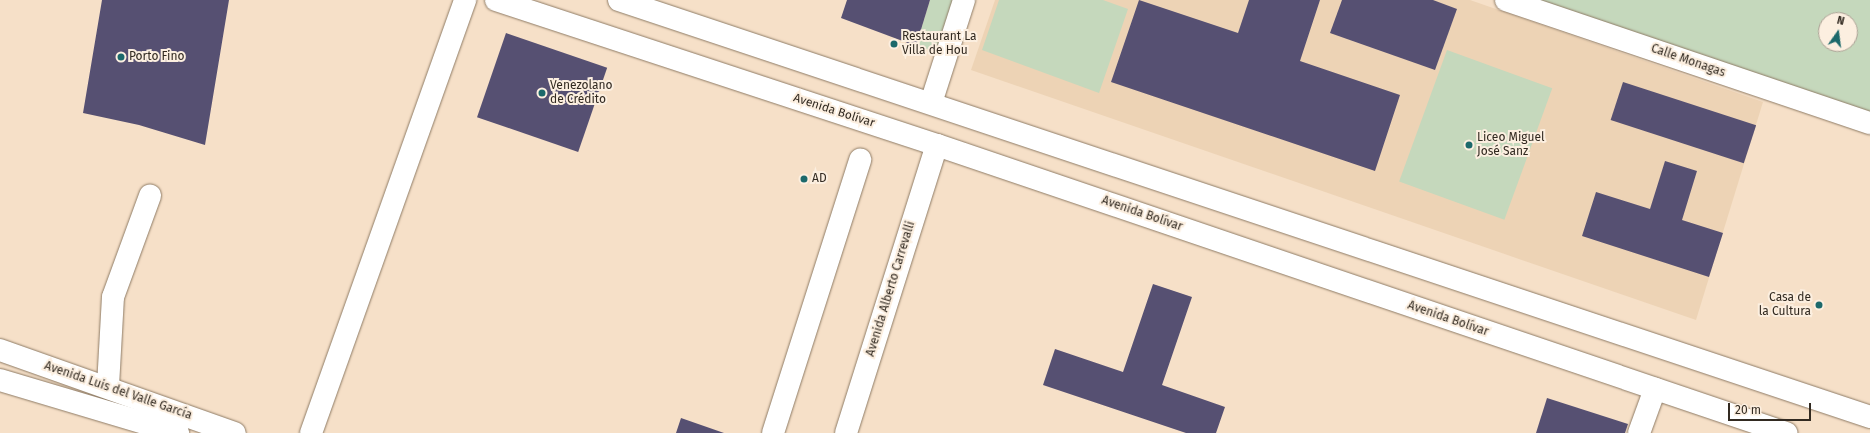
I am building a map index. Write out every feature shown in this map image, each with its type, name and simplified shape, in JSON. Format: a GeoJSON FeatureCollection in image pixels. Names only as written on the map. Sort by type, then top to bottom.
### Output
{"type":"FeatureCollection","features":[{"type":"Feature","properties":{"kind":"street"},"geometry":{"type":"LineString","coordinates":[[311,433],[464,0]]}},
{"type":"Feature","properties":{"kind":"street","name":"Avenida Bolívar"},"geometry":{"type":"LineString","coordinates":[[496,0],[937,144],[1786,433]]}},
{"type":"Feature","properties":{"kind":"street"},"geometry":{"type":"LineString","coordinates":[[619,0],[1870,417]]}},
{"type":"Feature","properties":{"kind":"street"},"geometry":{"type":"LineString","coordinates":[[931,103],[964,0]]}},
{"type":"Feature","properties":{"kind":"street","name":"Calle Monagas"},"geometry":{"type":"LineString","coordinates":[[1506,0],[1870,123]]}},
{"type":"Feature","properties":{"kind":"street","name":"Avenida Alberto Carrevalli"},"geometry":{"type":"LineString","coordinates":[[846,433],[937,144]]}},
{"type":"Feature","properties":{"kind":"street"},"geometry":{"type":"LineString","coordinates":[[773,433],[860,160]]}},
{"type":"Feature","properties":{"kind":"street"},"geometry":{"type":"LineString","coordinates":[[108,386],[113,297],[150,196]]}},
{"type":"Feature","properties":{"kind":"street","name":"Avenida Luis del Valle García"},"geometry":{"type":"LineString","coordinates":[[0,350],[108,386],[235,433]]}},
{"type":"Feature","properties":{"kind":"street","name":"Avenida Luis del Valle García"},"geometry":{"type":"LineString","coordinates":[[0,380],[178,433]]}},
{"type":"Feature","properties":{"kind":"street"},"geometry":{"type":"LineString","coordinates":[[1640,433],[1655,389]]}},
{"type":"Feature","properties":{"kind":"shaded area","name":"Liceo Miguel José Sanz"},"geometry":{"type":"Polygon","coordinates":[[[995,0],[1470,0],[1763,102],[1696,320],[971,70],[995,0]]]}},
{"type":"Feature","properties":{"kind":"green space"},"geometry":{"type":"Polygon","coordinates":[[[930,0],[964,0],[947,55],[916,46],[930,0]]]}},
{"type":"Feature","properties":{"kind":"green space"},"geometry":{"type":"Polygon","coordinates":[[[999,0],[1103,0],[1128,9],[1099,93],[982,50],[999,0]]]}},
{"type":"Feature","properties":{"kind":"green space"},"geometry":{"type":"Polygon","coordinates":[[[1506,0],[1870,0],[1870,123],[1506,0]]]}},
{"type":"Feature","properties":{"kind":"green space"},"geometry":{"type":"Polygon","coordinates":[[[1447,50],[1552,88],[1504,220],[1399,182],[1447,50]]]}},
{"type":"Feature","properties":{"kind":"building"},"geometry":{"type":"Polygon","coordinates":[[[102,0],[229,0],[205,145],[139,125],[83,113],[102,0]]]}},
{"type":"Feature","properties":{"kind":"building"},"geometry":{"type":"Polygon","coordinates":[[[847,0],[930,0],[916,46],[841,18],[847,0]]]}},
{"type":"Feature","properties":{"kind":"building"},"geometry":{"type":"Polygon","coordinates":[[[1139,0],[1238,33],[1249,0],[1320,0],[1300,61],[1400,95],[1375,171],[1111,82],[1139,0]]]}},
{"type":"Feature","properties":{"kind":"building"},"geometry":{"type":"Polygon","coordinates":[[[1342,0],[1433,0],[1457,9],[1435,70],[1330,33],[1342,0]]]}},
{"type":"Feature","properties":{"kind":"building","name":"Venezolano de Crédito"},"geometry":{"type":"Polygon","coordinates":[[[506,33],[607,68],[578,152],[477,117],[506,33]]]}},
{"type":"Feature","properties":{"kind":"building"},"geometry":{"type":"Polygon","coordinates":[[[1623,82],[1756,125],[1744,163],[1611,120],[1623,82]]]}},
{"type":"Feature","properties":{"kind":"building"},"geometry":{"type":"Polygon","coordinates":[[[1665,161],[1697,171],[1682,220],[1723,233],[1709,277],[1582,236],[1596,192],[1650,209],[1665,161]]]}},
{"type":"Feature","properties":{"kind":"building"},"geometry":{"type":"Polygon","coordinates":[[[1153,284],[1192,297],[1162,385],[1225,407],[1216,433],[1186,433],[1043,385],[1055,349],[1123,372],[1153,284]]]}},
{"type":"Feature","properties":{"kind":"building"},"geometry":{"type":"Polygon","coordinates":[[[1547,398],[1628,424],[1625,433],[1536,433],[1547,398]]]}},
{"type":"Feature","properties":{"kind":"building"},"geometry":{"type":"Polygon","coordinates":[[[681,418],[724,433],[676,433],[681,418]]]}},
{"type":"Feature","properties":{"kind":"place","name":"Restaurant La Villa de Hou"},"geometry":{"type":"Point","coordinates":[894,44]}},
{"type":"Feature","properties":{"kind":"place","name":"Porto Fino"},"geometry":{"type":"Point","coordinates":[121,57]}},
{"type":"Feature","properties":{"kind":"place","name":"Venezolano de Crédito"},"geometry":{"type":"Point","coordinates":[542,93]}},
{"type":"Feature","properties":{"kind":"place","name":"Liceo Miguel José Sanz"},"geometry":{"type":"Point","coordinates":[1469,145]}},
{"type":"Feature","properties":{"kind":"place","name":"AD"},"geometry":{"type":"Point","coordinates":[804,179]}},
{"type":"Feature","properties":{"kind":"place","name":"Casa de la Cultura"},"geometry":{"type":"Point","coordinates":[1819,305]}}]}
